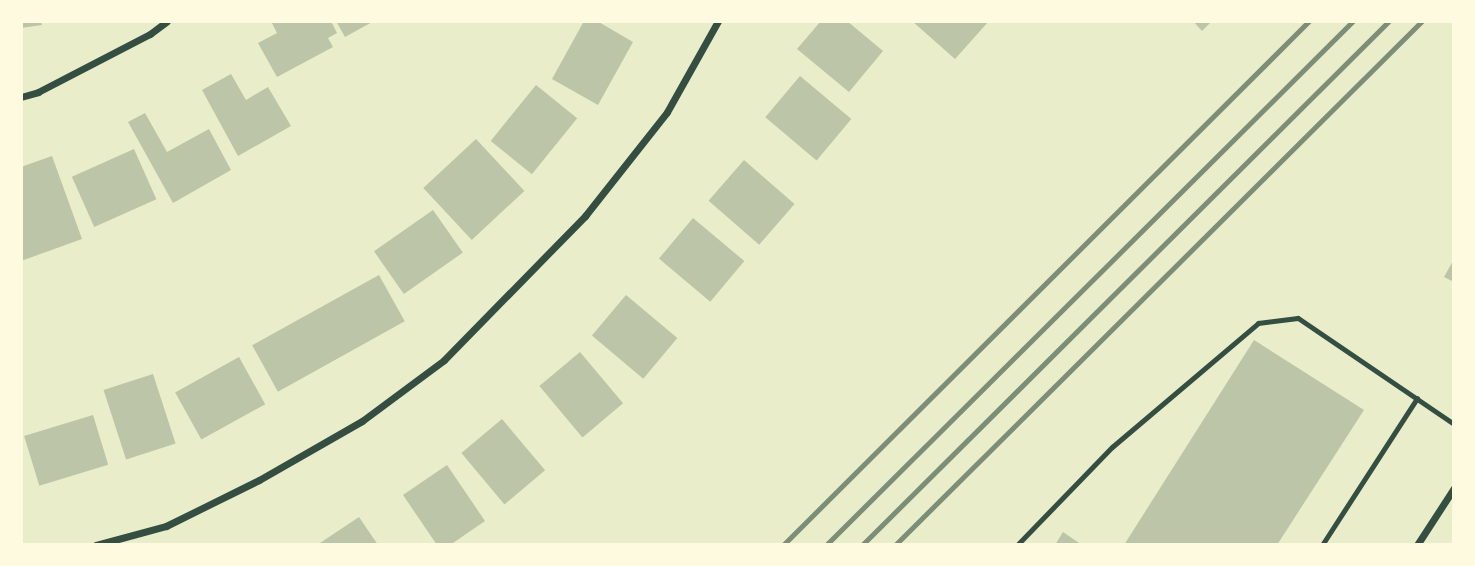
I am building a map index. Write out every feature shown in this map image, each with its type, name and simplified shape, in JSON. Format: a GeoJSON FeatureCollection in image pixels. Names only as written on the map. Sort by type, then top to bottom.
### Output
{"type":"FeatureCollection","features":[{"type":"Feature","properties":{"kind":"street"},"geometry":{"type":"LineString","coordinates":[[21,97],[38,92],[150,34],[167,21]]}},
{"type":"Feature","properties":{"kind":"street"},"geometry":{"type":"LineString","coordinates":[[96,545],[166,526],[259,480],[362,421],[444,360],[585,216],[667,112],[718,21]]}},
{"type":"Feature","properties":{"kind":"street"},"geometry":{"type":"LineString","coordinates":[[1417,545],[1454,488]]}},
{"type":"Feature","properties":{"kind":"lane"},"geometry":{"type":"LineString","coordinates":[[1017,545],[1112,447],[1258,323],[1298,317],[1454,425]]}},
{"type":"Feature","properties":{"kind":"lane"},"geometry":{"type":"LineString","coordinates":[[1322,545],[1417,398]]}},
{"type":"Feature","properties":{"kind":"building"},"geometry":{"type":"Polygon","coordinates":[[[21,21],[41,21],[42,25],[21,28],[21,21]]]}},
{"type":"Feature","properties":{"kind":"building"},"geometry":{"type":"Polygon","coordinates":[[[271,21],[331,21],[337,33],[328,38],[333,47],[277,77],[258,43],[277,33],[271,21]]]}},
{"type":"Feature","properties":{"kind":"building"},"geometry":{"type":"Polygon","coordinates":[[[336,21],[374,21],[345,37],[336,21]]]}},
{"type":"Feature","properties":{"kind":"building"},"geometry":{"type":"Polygon","coordinates":[[[584,21],[597,21],[633,42],[598,105],[552,79],[584,21]]]}},
{"type":"Feature","properties":{"kind":"building"},"geometry":{"type":"Polygon","coordinates":[[[821,21],[847,21],[883,51],[849,92],[797,49],[821,21]]]}},
{"type":"Feature","properties":{"kind":"building"},"geometry":{"type":"Polygon","coordinates":[[[912,21],[989,21],[955,59],[912,21]]]}},
{"type":"Feature","properties":{"kind":"building"},"geometry":{"type":"Polygon","coordinates":[[[1193,21],[1212,21],[1202,31],[1193,21]]]}},
{"type":"Feature","properties":{"kind":"building"},"geometry":{"type":"Polygon","coordinates":[[[231,74],[246,100],[268,87],[291,126],[238,156],[202,90],[231,74]]]}},
{"type":"Feature","properties":{"kind":"building"},"geometry":{"type":"Polygon","coordinates":[[[800,76],[851,119],[817,160],[765,117],[800,76]]]}},
{"type":"Feature","properties":{"kind":"building"},"geometry":{"type":"Polygon","coordinates":[[[536,85],[577,118],[532,174],[491,141],[536,85]]]}},
{"type":"Feature","properties":{"kind":"building"},"geometry":{"type":"Polygon","coordinates":[[[145,113],[167,152],[209,129],[231,170],[173,203],[128,122],[145,113]]]}},
{"type":"Feature","properties":{"kind":"building"},"geometry":{"type":"Polygon","coordinates":[[[476,139],[524,191],[472,240],[423,188],[476,139]]]}},
{"type":"Feature","properties":{"kind":"building"},"geometry":{"type":"Polygon","coordinates":[[[134,149],[156,199],[94,227],[72,177],[134,149]]]}},
{"type":"Feature","properties":{"kind":"building"},"geometry":{"type":"Polygon","coordinates":[[[52,156],[82,239],[21,261],[21,167],[52,156]]]}},
{"type":"Feature","properties":{"kind":"building"},"geometry":{"type":"Polygon","coordinates":[[[744,160],[795,204],[759,245],[709,201],[744,160]]]}},
{"type":"Feature","properties":{"kind":"building"},"geometry":{"type":"Polygon","coordinates":[[[433,210],[463,253],[404,294],[374,251],[433,210]]]}},
{"type":"Feature","properties":{"kind":"building"},"geometry":{"type":"Polygon","coordinates":[[[693,218],[744,261],[710,302],[659,259],[693,218]]]}},
{"type":"Feature","properties":{"kind":"building"},"geometry":{"type":"Polygon","coordinates":[[[1454,259],[1454,282],[1444,277],[1454,259]]]}},
{"type":"Feature","properties":{"kind":"building"},"geometry":{"type":"Polygon","coordinates":[[[379,275],[405,321],[278,392],[252,345],[379,275]]]}},
{"type":"Feature","properties":{"kind":"building"},"geometry":{"type":"Polygon","coordinates":[[[626,295],[677,338],[643,379],[592,336],[626,295]]]}},
{"type":"Feature","properties":{"kind":"building"},"geometry":{"type":"Polygon","coordinates":[[[1254,340],[1364,410],[1277,545],[1124,545],[1254,340]]]}},
{"type":"Feature","properties":{"kind":"building"},"geometry":{"type":"Polygon","coordinates":[[[580,352],[623,403],[582,437],[539,386],[580,352]]]}},
{"type":"Feature","properties":{"kind":"building"},"geometry":{"type":"Polygon","coordinates":[[[239,357],[265,404],[201,440],[175,392],[239,357]]]}},
{"type":"Feature","properties":{"kind":"building"},"geometry":{"type":"Polygon","coordinates":[[[153,374],[176,443],[126,459],[104,390],[153,374]]]}},
{"type":"Feature","properties":{"kind":"building"},"geometry":{"type":"Polygon","coordinates":[[[93,415],[108,465],[39,486],[24,436],[93,415]]]}},
{"type":"Feature","properties":{"kind":"building"},"geometry":{"type":"Polygon","coordinates":[[[502,419],[545,470],[504,504],[461,453],[502,419]]]}},
{"type":"Feature","properties":{"kind":"building"},"geometry":{"type":"Polygon","coordinates":[[[447,465],[485,521],[450,545],[437,545],[403,495],[447,465]]]}},
{"type":"Feature","properties":{"kind":"building"},"geometry":{"type":"Polygon","coordinates":[[[359,517],[378,545],[317,545],[359,517]]]}},
{"type":"Feature","properties":{"kind":"building"},"geometry":{"type":"Polygon","coordinates":[[[1063,532],[1082,545],[1055,545],[1063,532]]]}},
{"type":"Feature","properties":{"kind":"railway"},"geometry":{"type":"LineString","coordinates":[[783,545],[1309,21]]}},
{"type":"Feature","properties":{"kind":"railway"},"geometry":{"type":"LineString","coordinates":[[826,545],[1353,21]]}},
{"type":"Feature","properties":{"kind":"railway"},"geometry":{"type":"LineString","coordinates":[[862,545],[1389,21]]}},
{"type":"Feature","properties":{"kind":"railway"},"geometry":{"type":"LineString","coordinates":[[895,545],[1422,21]]}}]}
